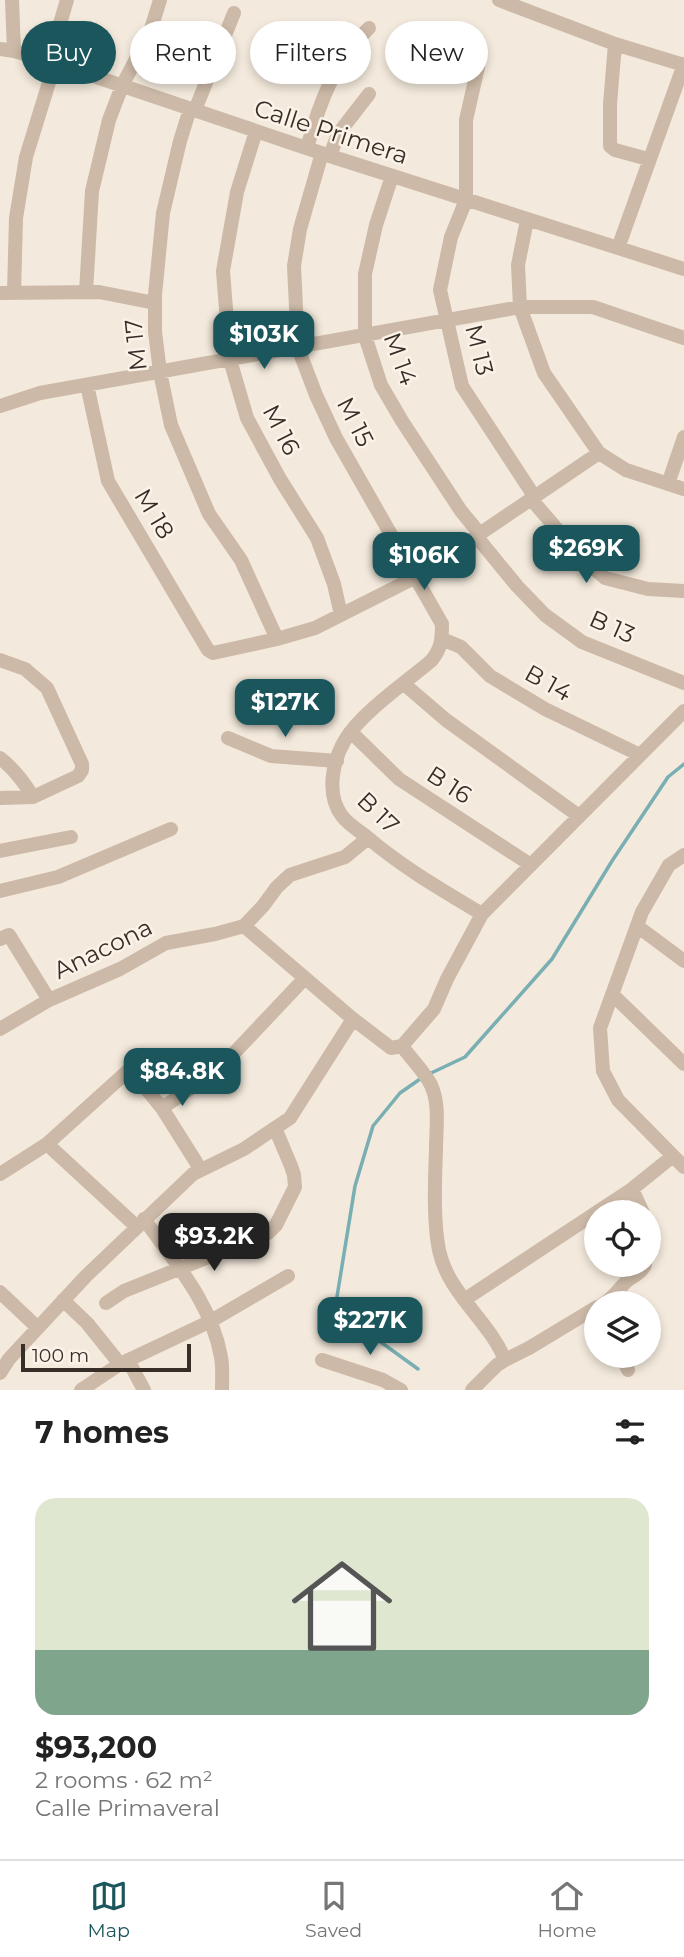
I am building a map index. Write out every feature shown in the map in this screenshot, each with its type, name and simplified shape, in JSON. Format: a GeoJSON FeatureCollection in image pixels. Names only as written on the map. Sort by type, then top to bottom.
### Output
{"type":"FeatureCollection","features":[{"type":"Feature","properties":{"kind":"street"},"geometry":{"type":"LineString","coordinates":[[7,50],[12,0]]}},
{"type":"Feature","properties":{"kind":"street"},"geometry":{"type":"LineString","coordinates":[[62,21],[67,0]]}},
{"type":"Feature","properties":{"kind":"street"},"geometry":{"type":"LineString","coordinates":[[86,292],[92,191],[109,120],[122,86],[150,32],[160,0]]}},
{"type":"Feature","properties":{"kind":"street"},"geometry":{"type":"LineString","coordinates":[[499,0],[615,44],[684,65],[618,248]]}},
{"type":"Feature","properties":{"kind":"street","name":"M 17"},"geometry":{"type":"LineString","coordinates":[[234,13],[180,141],[163,213],[155,332],[171,425],[209,514],[240,560],[277,639]]}},
{"type":"Feature","properties":{"kind":"street"},"geometry":{"type":"LineString","coordinates":[[615,44],[610,146],[615,150],[649,159]]}},
{"type":"Feature","properties":{"kind":"street"},"geometry":{"type":"LineString","coordinates":[[46,84],[26,157],[7,293],[100,292],[155,303]]}},
{"type":"Feature","properties":{"kind":"street","name":"Calle Primera"},"geometry":{"type":"LineString","coordinates":[[116,84],[326,155],[684,270]]}},
{"type":"Feature","properties":{"kind":"street"},"geometry":{"type":"LineString","coordinates":[[307,148],[329,84]]}},
{"type":"Feature","properties":{"kind":"street"},"geometry":{"type":"LineString","coordinates":[[466,200],[466,120],[474,84]]}},
{"type":"Feature","properties":{"kind":"street","name":"M 15"},"geometry":{"type":"LineString","coordinates":[[369,94],[338,134],[326,155],[300,229],[293,266],[298,348],[336,438],[416,577]]}},
{"type":"Feature","properties":{"kind":"street","name":"M 16"},"geometry":{"type":"LineString","coordinates":[[256,131],[237,192],[223,271],[230,360],[247,418],[280,479],[317,538],[334,584],[341,615]]}},
{"type":"Feature","properties":{"kind":"street","name":"M 14"},"geometry":{"type":"LineString","coordinates":[[392,176],[376,225],[365,274],[365,336],[381,385],[478,535]]}},
{"type":"Feature","properties":{"kind":"street","name":"M 13"},"geometry":{"type":"LineString","coordinates":[[466,200],[451,237],[440,290],[462,386],[533,497],[581,557],[605,578],[648,589],[684,591]]}},
{"type":"Feature","properties":{"kind":"street"},"geometry":{"type":"LineString","coordinates":[[527,220],[518,265],[520,307],[544,373],[600,453],[626,470],[684,489]]}},
{"type":"Feature","properties":{"kind":"street"},"geometry":{"type":"LineString","coordinates":[[0,406],[40,393],[520,307],[593,307],[684,338]]}},
{"type":"Feature","properties":{"kind":"street","name":"M 18"},"geometry":{"type":"LineString","coordinates":[[87,385],[108,481],[208,650],[213,653],[277,639]]}},
{"type":"Feature","properties":{"kind":"street"},"geometry":{"type":"LineString","coordinates":[[668,484],[684,438]]}},
{"type":"Feature","properties":{"kind":"street"},"geometry":{"type":"LineString","coordinates":[[277,639],[315,628],[416,577],[600,453]]}},
{"type":"Feature","properties":{"kind":"street","name":"B 13"},"geometry":{"type":"LineString","coordinates":[[478,535],[517,586],[545,615],[582,642],[684,682]]}},
{"type":"Feature","properties":{"kind":"street"},"geometry":{"type":"LineString","coordinates":[[416,577],[442,624],[442,639]]}},
{"type":"Feature","properties":{"kind":"street","name":"B 17"},"geometry":{"type":"LineString","coordinates":[[442,639],[440,650],[431,661],[361,719],[345,740],[332,779],[334,798],[342,817],[394,860],[482,914]]}},
{"type":"Feature","properties":{"kind":"street","name":"B 14"},"geometry":{"type":"LineString","coordinates":[[442,639],[461,647],[490,676],[545,709],[640,755]]}},
{"type":"Feature","properties":{"kind":"street"},"geometry":{"type":"LineString","coordinates":[[0,660],[25,669],[47,688],[82,764],[78,776],[33,797],[0,799]]}},
{"type":"Feature","properties":{"kind":"street"},"geometry":{"type":"LineString","coordinates":[[404,684],[446,720],[579,816]]}},
{"type":"Feature","properties":{"kind":"street"},"geometry":{"type":"LineString","coordinates":[[369,838],[345,857],[290,875],[244,926],[391,1048],[402,1046],[434,1009],[482,914],[684,711]]}},
{"type":"Feature","properties":{"kind":"street","name":"B 16"},"geometry":{"type":"LineString","coordinates":[[351,732],[399,779],[531,865]]}},
{"type":"Feature","properties":{"kind":"street"},"geometry":{"type":"LineString","coordinates":[[228,738],[271,756],[337,761]]}},
{"type":"Feature","properties":{"kind":"street"},"geometry":{"type":"LineString","coordinates":[[0,758],[24,782],[33,797]]}},
{"type":"Feature","properties":{"kind":"street"},"geometry":{"type":"LineString","coordinates":[[0,891],[58,877],[171,829]]}},
{"type":"Feature","properties":{"kind":"street"},"geometry":{"type":"LineString","coordinates":[[0,851],[71,837]]}},
{"type":"Feature","properties":{"kind":"street"},"geometry":{"type":"LineString","coordinates":[[684,856],[669,865],[642,912],[600,1028],[603,1071],[618,1100],[684,1167]]}},
{"type":"Feature","properties":{"kind":"street","name":"Anacona"},"geometry":{"type":"LineString","coordinates":[[0,1029],[49,1000],[120,969],[166,943],[244,926]]}},
{"type":"Feature","properties":{"kind":"street"},"geometry":{"type":"LineString","coordinates":[[637,926],[684,961]]}},
{"type":"Feature","properties":{"kind":"street"},"geometry":{"type":"LineString","coordinates":[[0,939],[9,935],[49,1000]]}},
{"type":"Feature","properties":{"kind":"street"},"geometry":{"type":"LineString","coordinates":[[162,1108],[220,1068],[305,978]]}},
{"type":"Feature","properties":{"kind":"street"},"geometry":{"type":"LineString","coordinates":[[612,994],[684,1063]]}},
{"type":"Feature","properties":{"kind":"street"},"geometry":{"type":"LineString","coordinates":[[0,1373],[9,1359],[63,1300],[193,1174],[243,1149],[290,1118],[353,1018]]}},
{"type":"Feature","properties":{"kind":"street"},"geometry":{"type":"LineString","coordinates":[[402,1046],[430,1083],[434,1095],[435,1188],[439,1250],[444,1266],[464,1300],[500,1348],[505,1360]]}},
{"type":"Feature","properties":{"kind":"street"},"geometry":{"type":"LineString","coordinates":[[0,1174],[47,1144],[130,1069],[162,1108],[201,1170]]}},
{"type":"Feature","properties":{"kind":"street"},"geometry":{"type":"LineString","coordinates":[[106,1303],[124,1291],[268,1233],[276,1225],[295,1187],[291,1166],[275,1128]]}},
{"type":"Feature","properties":{"kind":"street"},"geometry":{"type":"LineString","coordinates":[[47,1144],[141,1223],[180,1269],[211,1321],[221,1358],[222,1390]]}},
{"type":"Feature","properties":{"kind":"street"},"geometry":{"type":"LineString","coordinates":[[464,1300],[632,1189],[673,1156]]}},
{"type":"Feature","properties":{"kind":"street"},"geometry":{"type":"LineString","coordinates":[[632,1189],[637,1200]]}},
{"type":"Feature","properties":{"kind":"street"},"geometry":{"type":"LineString","coordinates":[[81,1390],[124,1362],[211,1321],[288,1276]]}},
{"type":"Feature","properties":{"kind":"street"},"geometry":{"type":"LineString","coordinates":[[617,1291],[632,1277]]}},
{"type":"Feature","properties":{"kind":"street"},"geometry":{"type":"LineString","coordinates":[[0,1292],[38,1328]]}},
{"type":"Feature","properties":{"kind":"street"},"geometry":{"type":"LineString","coordinates":[[63,1300],[124,1362],[144,1390]]}},
{"type":"Feature","properties":{"kind":"street"},"geometry":{"type":"LineString","coordinates":[[472,1390],[505,1360],[584,1316]]}},
{"type":"Feature","properties":{"kind":"street"},"geometry":{"type":"LineString","coordinates":[[322,1360],[383,1380],[401,1390]]}},
{"type":"Feature","properties":{"kind":"waterway"},"geometry":{"type":"LineString","coordinates":[[429,1074],[465,1057],[552,959],[668,777],[684,764]]}},
{"type":"Feature","properties":{"kind":"waterway"},"geometry":{"type":"LineString","coordinates":[[418,1369],[335,1309],[355,1186],[373,1126],[400,1093],[423,1077]]}}]}
